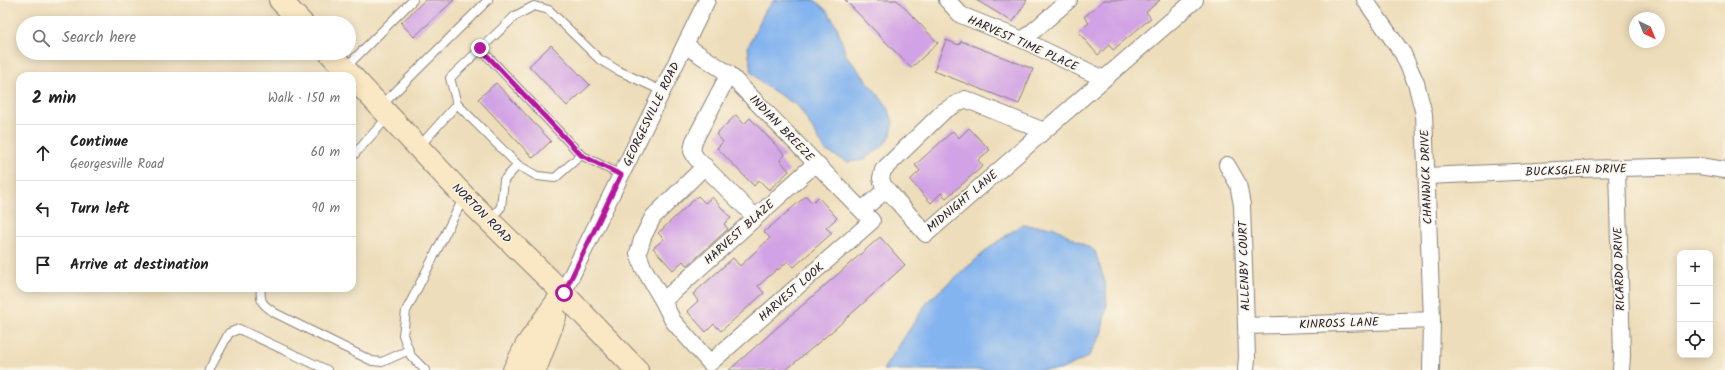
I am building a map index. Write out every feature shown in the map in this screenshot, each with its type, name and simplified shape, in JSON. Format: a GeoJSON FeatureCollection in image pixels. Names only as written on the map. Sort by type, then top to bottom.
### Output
{"type":"FeatureCollection","features":[{"type":"Feature","properties":{"kind":"main road"},"geometry":{"type":"LineString","coordinates":[[280,0],[295,16]]}},
{"type":"Feature","properties":{"kind":"main road","name":"NORTON ROAD"},"geometry":{"type":"LineString","coordinates":[[338,60],[349,72]]}},
{"type":"Feature","properties":{"kind":"main road","name":"NORTON ROAD"},"geometry":{"type":"LineString","coordinates":[[356,79],[464,196],[564,293],[637,370]]}},
{"type":"Feature","properties":{"kind":"main road","name":"GEORGESVILLE ROAD"},"geometry":{"type":"LineString","coordinates":[[514,370],[526,346],[564,293]]}},
{"type":"Feature","properties":{"kind":"main road","name":"GEORGESVILLE ROAD"},"geometry":{"type":"LineString","coordinates":[[535,370],[564,293]]}},
{"type":"Feature","properties":{"kind":"street","name":"GEORGESVILLE ROAD"},"geometry":{"type":"LineString","coordinates":[[564,293],[707,0]]}},
{"type":"Feature","properties":{"kind":"street","name":"HARVEST TIME PLACE"},"geometry":{"type":"LineString","coordinates":[[947,0],[961,15],[1023,40],[1104,79]]}},
{"type":"Feature","properties":{"kind":"street"},"geometry":{"type":"LineString","coordinates":[[1023,40],[1069,0]]}},
{"type":"Feature","properties":{"kind":"street","name":"MIDNIGHT LANE"},"geometry":{"type":"LineString","coordinates":[[1044,131],[965,99],[944,111],[883,170],[881,178],[887,189],[926,234],[1195,0]]}},
{"type":"Feature","properties":{"kind":"street","name":"CHANWICK DRIVE"},"geometry":{"type":"LineString","coordinates":[[1370,2],[1403,54],[1416,83],[1424,114],[1432,320],[1431,370]]}},
{"type":"Feature","properties":{"kind":"street","name":"INDIAN BREEZE"},"geometry":{"type":"LineString","coordinates":[[685,45],[729,74],[867,215]]}},
{"type":"Feature","properties":{"kind":"street"},"geometry":{"type":"LineString","coordinates":[[729,74],[694,141],[692,151],[756,217]]}},
{"type":"Feature","properties":{"kind":"street","name":"HARVEST BLAZE"},"geometry":{"type":"LineString","coordinates":[[663,301],[816,163]]}},
{"type":"Feature","properties":{"kind":"street","name":"ALLENBY COURT"},"geometry":{"type":"LineString","coordinates":[[1228,165],[1238,184],[1242,205],[1246,370]]}},
{"type":"Feature","properties":{"kind":"street"},"geometry":{"type":"LineString","coordinates":[[663,301],[643,267],[638,253],[643,237],[653,217],[705,166]]}},
{"type":"Feature","properties":{"kind":"street","name":"BUCKSGLEN DRIVE"},"geometry":{"type":"LineString","coordinates":[[1426,176],[1699,166],[1725,170]]}},
{"type":"Feature","properties":{"kind":"street","name":"RICARDO DRIVE"},"geometry":{"type":"LineString","coordinates":[[1617,168],[1622,355],[1621,370]]}},
{"type":"Feature","properties":{"kind":"street"},"geometry":{"type":"LineString","coordinates":[[867,215],[887,189]]}},
{"type":"Feature","properties":{"kind":"street","name":"HARVEST LOOK"},"geometry":{"type":"LineString","coordinates":[[663,301],[673,321],[710,363],[867,215]]}},
{"type":"Feature","properties":{"kind":"street","name":"KINROSS LANE"},"geometry":{"type":"LineString","coordinates":[[1246,326],[1432,320]]}},
{"type":"Feature","properties":{"kind":"lane"},"geometry":{"type":"LineString","coordinates":[[356,46],[413,0]]}},
{"type":"Feature","properties":{"kind":"lane"},"geometry":{"type":"LineString","coordinates":[[356,151],[385,110],[488,0]]}},
{"type":"Feature","properties":{"kind":"lane"},"geometry":{"type":"LineString","coordinates":[[581,155],[555,178],[537,176],[518,165],[457,104],[450,78],[515,16],[534,6],[549,10],[599,59],[617,70],[662,91]]}},
{"type":"Feature","properties":{"kind":"lane"},"geometry":{"type":"LineString","coordinates":[[480,48],[581,155],[621,175]]}},
{"type":"Feature","properties":{"kind":"lane"},"geometry":{"type":"LineString","coordinates":[[419,147],[457,104]]}},
{"type":"Feature","properties":{"kind":"lane"},"geometry":{"type":"LineString","coordinates":[[490,220],[501,207],[504,180],[518,165]]}},
{"type":"Feature","properties":{"kind":"lane"},"geometry":{"type":"LineString","coordinates":[[425,370],[411,356],[403,334],[406,311],[464,196]]}},
{"type":"Feature","properties":{"kind":"lane"},"geometry":{"type":"LineString","coordinates":[[260,292],[263,305],[275,313],[372,361],[382,362],[409,350]]}},
{"type":"Feature","properties":{"kind":"lane"},"geometry":{"type":"LineString","coordinates":[[210,370],[229,333],[238,328],[327,370]]}},
{"type":"Feature","properties":{"kind":"water"},"geometry":{"type":"Polygon","coordinates":[[[774,0],[815,0],[828,12],[837,27],[846,55],[888,107],[893,122],[891,135],[882,147],[863,160],[847,162],[826,151],[799,107],[763,84],[751,72],[748,47],[765,11],[774,0]]]}},
{"type":"Feature","properties":{"kind":"water"},"geometry":{"type":"Polygon","coordinates":[[[1021,225],[1053,227],[1095,251],[1105,283],[1107,305],[1101,335],[1088,357],[1060,370],[883,370],[928,301],[993,245],[1021,225]]]}},
{"type":"Feature","properties":{"kind":"building"},"geometry":{"type":"Polygon","coordinates":[[[425,0],[454,0],[414,37],[401,23],[425,0]]]}},
{"type":"Feature","properties":{"kind":"building"},"geometry":{"type":"Polygon","coordinates":[[[845,0],[897,0],[938,43],[911,68],[845,0]]]}},
{"type":"Feature","properties":{"kind":"building"},"geometry":{"type":"Polygon","coordinates":[[[976,0],[1027,0],[1013,22],[976,0]]]}},
{"type":"Feature","properties":{"kind":"building"},"geometry":{"type":"Polygon","coordinates":[[[1104,0],[1160,0],[1146,12],[1151,18],[1113,50],[1109,45],[1098,55],[1078,32],[1089,23],[1084,17],[1104,0]]]}},
{"type":"Feature","properties":{"kind":"building"},"geometry":{"type":"Polygon","coordinates":[[[946,40],[959,45],[961,41],[1033,69],[1019,104],[934,71],[946,40]]]}},
{"type":"Feature","properties":{"kind":"building"},"geometry":{"type":"Polygon","coordinates":[[[551,45],[590,85],[567,106],[529,66],[551,45]]]}},
{"type":"Feature","properties":{"kind":"building"},"geometry":{"type":"Polygon","coordinates":[[[496,83],[551,141],[533,158],[478,99],[496,83]]]}},
{"type":"Feature","properties":{"kind":"building"},"geometry":{"type":"Polygon","coordinates":[[[736,115],[744,124],[750,118],[785,155],[780,160],[789,171],[769,190],[759,180],[754,186],[717,148],[723,142],[716,134],[736,115]]]}},
{"type":"Feature","properties":{"kind":"building"},"geometry":{"type":"Polygon","coordinates":[[[969,128],[990,150],[978,160],[983,166],[946,198],[941,193],[931,203],[910,180],[920,171],[915,165],[953,131],[959,138],[969,128]]]}},
{"type":"Feature","properties":{"kind":"building"},"geometry":{"type":"Polygon","coordinates":[[[698,196],[705,203],[712,197],[731,218],[724,224],[728,229],[687,266],[683,261],[673,270],[653,248],[664,239],[658,233],[698,196]]]}},
{"type":"Feature","properties":{"kind":"building"},"geometry":{"type":"Polygon","coordinates":[[[806,196],[812,203],[818,197],[837,218],[826,228],[832,233],[794,267],[788,261],[778,270],[777,269],[758,286],[764,293],[721,331],[714,324],[706,332],[687,311],[698,301],[693,294],[733,258],[740,266],[770,238],[764,232],[806,196]]]}},
{"type":"Feature","properties":{"kind":"building"},"geometry":{"type":"Polygon","coordinates":[[[880,237],[905,265],[837,327],[786,370],[729,370],[880,237]]]}},
{"type":"Feature","properties":{"kind":"route"},"geometry":{"type":"LineString","coordinates":[[480,48],[581,155],[621,175],[564,293]]}}]}
